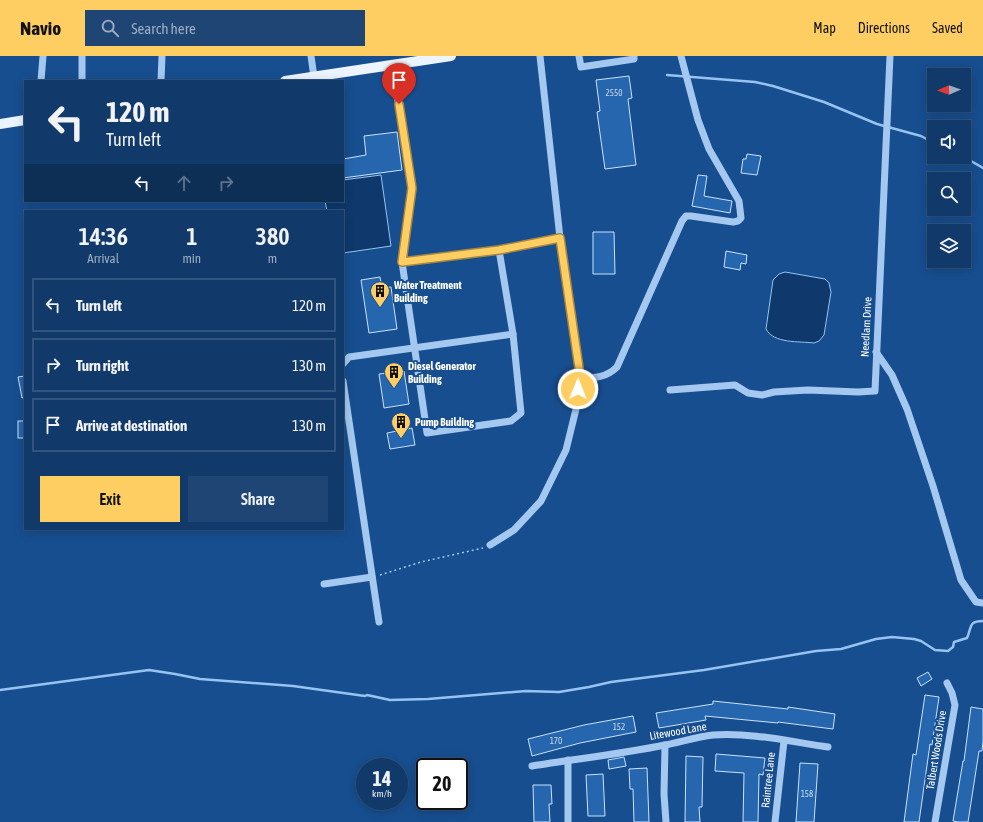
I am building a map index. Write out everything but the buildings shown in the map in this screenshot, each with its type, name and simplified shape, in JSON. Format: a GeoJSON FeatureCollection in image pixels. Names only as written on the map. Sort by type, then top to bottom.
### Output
{"type":"FeatureCollection","features":[{"type":"Feature","properties":{"kind":"main road"},"geometry":{"type":"LineString","coordinates":[[292,80],[444,56]]}},
{"type":"Feature","properties":{"kind":"main road"},"geometry":{"type":"LineString","coordinates":[[0,124],[24,120]]}},
{"type":"Feature","properties":{"kind":"street"},"geometry":{"type":"LineString","coordinates":[[41,80],[43,56]]}},
{"type":"Feature","properties":{"kind":"street"},"geometry":{"type":"LineString","coordinates":[[82,56],[82,80]]}},
{"type":"Feature","properties":{"kind":"street"},"geometry":{"type":"LineString","coordinates":[[161,80],[162,56]]}},
{"type":"Feature","properties":{"kind":"street"},"geometry":{"type":"LineString","coordinates":[[311,56],[314,77]]}},
{"type":"Feature","properties":{"kind":"street"},"geometry":{"type":"LineString","coordinates":[[490,545],[514,530],[541,501],[566,450],[578,401],[579,368],[560,238],[540,56]]}},
{"type":"Feature","properties":{"kind":"street"},"geometry":{"type":"LineString","coordinates":[[579,56],[581,67],[634,59],[634,56]]}},
{"type":"Feature","properties":{"kind":"street"},"geometry":{"type":"LineString","coordinates":[[579,378],[602,377],[617,367],[682,221],[686,216],[733,222],[738,221],[741,218],[739,201],[709,150],[698,120],[681,56]]}},
{"type":"Feature","properties":{"kind":"street","name":"Needlam Drive"},"geometry":{"type":"LineString","coordinates":[[670,390],[735,385],[748,393],[762,395],[774,392],[808,390],[858,392],[875,391],[890,56]]}},
{"type":"Feature","properties":{"kind":"street"},"geometry":{"type":"LineString","coordinates":[[392,65],[412,188],[402,262],[427,433],[511,421],[521,413],[513,334],[499,250]]}},
{"type":"Feature","properties":{"kind":"street"},"geometry":{"type":"LineString","coordinates":[[402,262],[499,250],[560,238]]}},
{"type":"Feature","properties":{"kind":"street"},"geometry":{"type":"LineString","coordinates":[[344,363],[349,357],[513,334]]}},
{"type":"Feature","properties":{"kind":"street"},"geometry":{"type":"LineString","coordinates":[[876,352],[892,375],[907,409],[933,486],[961,580],[976,602],[983,603]]}},
{"type":"Feature","properties":{"kind":"street"},"geometry":{"type":"LineString","coordinates":[[344,388],[379,622]]}},
{"type":"Feature","properties":{"kind":"street"},"geometry":{"type":"LineString","coordinates":[[324,584],[372,577]]}},
{"type":"Feature","properties":{"kind":"street","name":"Talbert Woods Drive"},"geometry":{"type":"LineString","coordinates":[[935,822],[955,705],[952,693],[947,683]]}},
{"type":"Feature","properties":{"kind":"street","name":"Litewood Lane"},"geometry":{"type":"LineString","coordinates":[[532,766],[665,745],[692,738],[714,735],[734,735],[828,747]]}},
{"type":"Feature","properties":{"kind":"street","name":"Raintree Lane"},"geometry":{"type":"LineString","coordinates":[[775,822],[784,741]]}},
{"type":"Feature","properties":{"kind":"street"},"geometry":{"type":"LineString","coordinates":[[665,745],[664,794],[666,822]]}},
{"type":"Feature","properties":{"kind":"street"},"geometry":{"type":"LineString","coordinates":[[568,760],[568,822]]}},
{"type":"Feature","properties":{"kind":"path"},"geometry":{"type":"LineString","coordinates":[[372,577],[421,562],[478,550],[490,545]]}},
{"type":"Feature","properties":{"kind":"water"},"geometry":{"type":"Polygon","coordinates":[[[381,175],[391,246],[344,253],[344,210],[327,210],[325,202],[344,202],[344,180],[381,175]]]}},
{"type":"Feature","properties":{"kind":"water"},"geometry":{"type":"Polygon","coordinates":[[[785,272],[825,279],[829,283],[831,292],[824,335],[819,341],[814,343],[787,341],[775,337],[766,329],[773,280],[779,274],[785,272]]]}},
{"type":"Feature","properties":{"kind":"waterway"},"geometry":{"type":"LineString","coordinates":[[667,75],[755,82],[773,86],[824,102],[877,124],[921,136],[927,139]]}},
{"type":"Feature","properties":{"kind":"waterway"},"geometry":{"type":"LineString","coordinates":[[971,161],[983,168]]}},
{"type":"Feature","properties":{"kind":"waterway"},"geometry":{"type":"LineString","coordinates":[[0,690],[149,670],[200,679],[293,686],[365,696],[367,695],[390,700],[428,699],[526,691],[559,692],[611,682],[704,670],[816,651],[841,649],[876,639],[892,637],[914,639],[921,641],[935,650],[948,651],[953,647],[954,642],[967,638],[973,623],[983,621]]}},
{"type":"Feature","properties":{"kind":"place","name":"Water Treatment Building"},"geometry":{"type":"Point","coordinates":[380,308]}},
{"type":"Feature","properties":{"kind":"place","name":"Diesel Generator Building"},"geometry":{"type":"Point","coordinates":[394,389]}},
{"type":"Feature","properties":{"kind":"place","name":"Pump Building"},"geometry":{"type":"Point","coordinates":[401,439]}},
{"type":"Feature","properties":{"kind":"route"},"geometry":{"type":"LineString","coordinates":[[399,104],[412,188],[402,262],[499,250],[560,238],[579,368],[578,389]]}}]}
